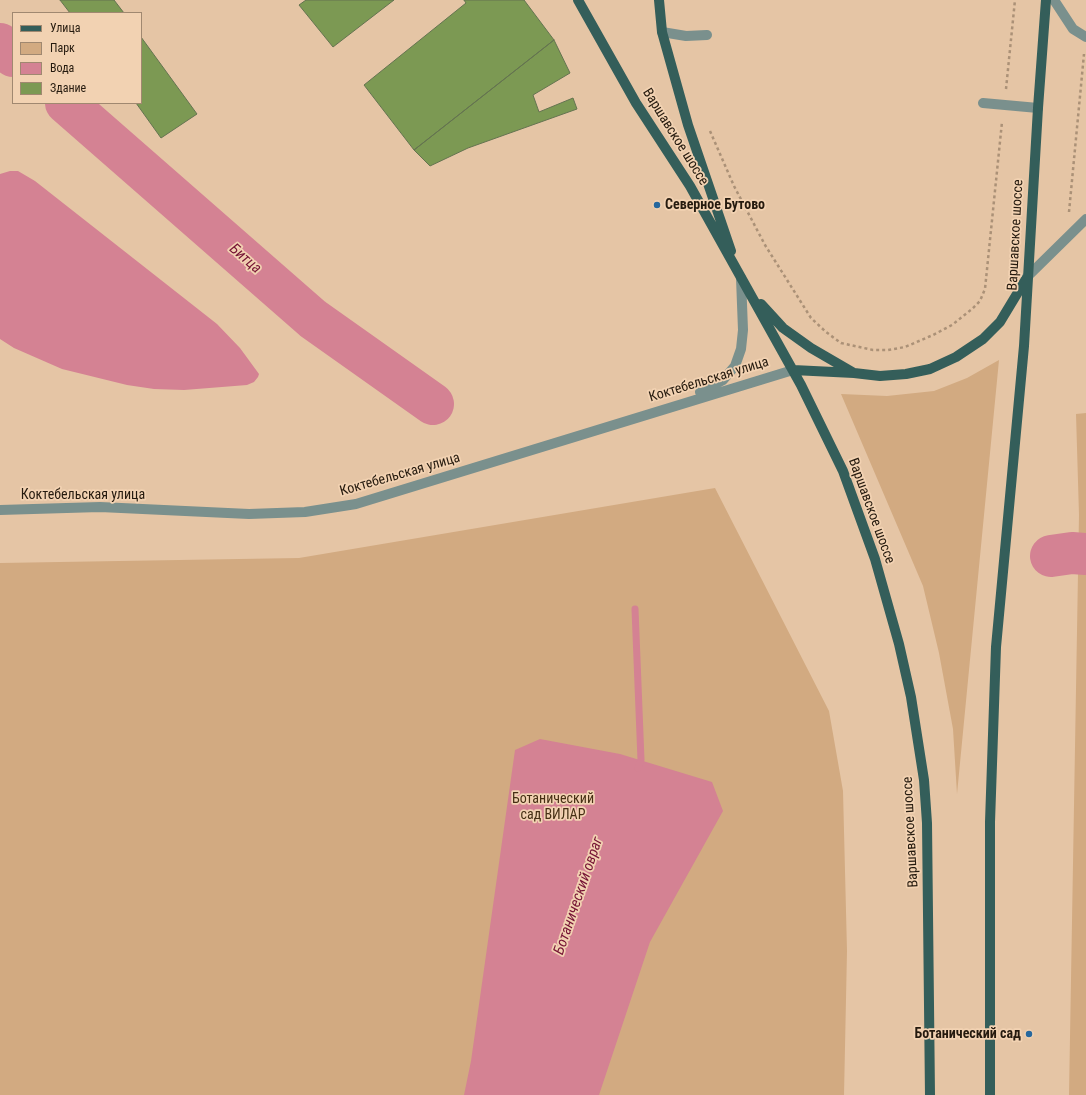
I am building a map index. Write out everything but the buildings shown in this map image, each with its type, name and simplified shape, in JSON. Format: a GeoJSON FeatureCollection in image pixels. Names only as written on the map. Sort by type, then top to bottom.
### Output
{"type":"FeatureCollection","features":[{"type":"Feature","properties":{"kind":"main road","name":"Варшавское шоссе"},"geometry":{"type":"LineString","coordinates":[[578,0],[636,102],[690,186],[793,370],[831,445],[867,538],[887,600],[911,698],[924,780],[927,823],[930,1095]]}},
{"type":"Feature","properties":{"kind":"main road"},"geometry":{"type":"LineString","coordinates":[[659,0],[662,32],[688,125],[741,278],[768,313],[784,328],[811,348],[854,373]]}},
{"type":"Feature","properties":{"kind":"main road","name":"Варшавское шоссе"},"geometry":{"type":"LineString","coordinates":[[990,1095],[990,822],[996,647],[1024,346],[1027,277],[1046,0]]}},
{"type":"Feature","properties":{"kind":"main road"},"geometry":{"type":"LineString","coordinates":[[793,370],[854,373],[880,376],[906,374],[930,369],[956,357],[983,339],[1000,322],[1027,277]]}},
{"type":"Feature","properties":{"kind":"street"},"geometry":{"type":"LineString","coordinates":[[1054,0],[1074,29],[1086,37]]}},
{"type":"Feature","properties":{"kind":"street"},"geometry":{"type":"LineString","coordinates":[[662,32],[686,36],[707,35]]}},
{"type":"Feature","properties":{"kind":"street"},"geometry":{"type":"LineString","coordinates":[[983,103],[1038,108]]}},
{"type":"Feature","properties":{"kind":"street"},"geometry":{"type":"LineString","coordinates":[[1027,277],[1086,219]]}},
{"type":"Feature","properties":{"kind":"street"},"geometry":{"type":"LineString","coordinates":[[675,405],[723,380],[735,366],[741,349],[743,330],[741,278]]}},
{"type":"Feature","properties":{"kind":"street","name":"Коктебельская улица"},"geometry":{"type":"LineString","coordinates":[[0,510],[100,507],[249,514],[305,512],[356,504],[793,370]]}},
{"type":"Feature","properties":{"kind":"path"},"geometry":{"type":"LineString","coordinates":[[1005,96],[1015,0]]}},
{"type":"Feature","properties":{"kind":"path"},"geometry":{"type":"LineString","coordinates":[[1066,238],[1086,37]]}},
{"type":"Feature","properties":{"kind":"path"},"geometry":{"type":"LineString","coordinates":[[709,128],[734,186],[765,245],[812,318],[826,332],[841,343],[873,350],[888,350],[905,347],[952,325],[980,301],[985,289],[1002,119]]}},
{"type":"Feature","properties":{"kind":"green space"},"geometry":{"type":"Polygon","coordinates":[[[999,360],[957,794],[953,729],[939,653],[923,586],[841,394],[887,396],[934,391],[967,378],[999,360]]]}},
{"type":"Feature","properties":{"kind":"green space"},"geometry":{"type":"Polygon","coordinates":[[[1086,413],[1086,1095],[1069,1095],[1079,515],[1076,414],[1086,413]]]}},
{"type":"Feature","properties":{"kind":"green space","name":"Ботанический сад ВИЛАР"},"geometry":{"type":"Polygon","coordinates":[[[715,488],[829,711],[843,791],[847,951],[844,1095],[0,1095],[0,563],[299,558],[715,488]]]}},
{"type":"Feature","properties":{"kind":"water"},"geometry":{"type":"Polygon","coordinates":[[[10,171],[18,171],[35,181],[217,324],[240,348],[259,374],[254,382],[247,385],[184,390],[154,389],[127,385],[62,369],[14,348],[0,339],[0,174],[10,171]]]}},
{"type":"Feature","properties":{"kind":"water"},"geometry":{"type":"Polygon","coordinates":[[[540,739],[620,754],[712,782],[723,811],[650,942],[599,1095],[464,1095],[471,1061],[515,750],[540,739]]]}},
{"type":"Feature","properties":{"kind":"waterway","name":"Битца"},"geometry":{"type":"LineString","coordinates":[[0,44],[12,55]]}},
{"type":"Feature","properties":{"kind":"waterway","name":"Битца"},"geometry":{"type":"LineString","coordinates":[[67,104],[313,319],[433,404]]}},
{"type":"Feature","properties":{"kind":"waterway","name":"Битца"},"geometry":{"type":"LineString","coordinates":[[1051,556],[1072,553],[1086,554]]}},
{"type":"Feature","properties":{"kind":"waterway","name":"Ботанический овраг"},"geometry":{"type":"LineString","coordinates":[[635,609],[641,760],[638,768]]}},
{"type":"Feature","properties":{"kind":"place","name":"Северное Бутово"},"geometry":{"type":"Point","coordinates":[657,205]}},
{"type":"Feature","properties":{"kind":"place","name":"Ботанический сад"},"geometry":{"type":"Point","coordinates":[1029,1034]}}]}
